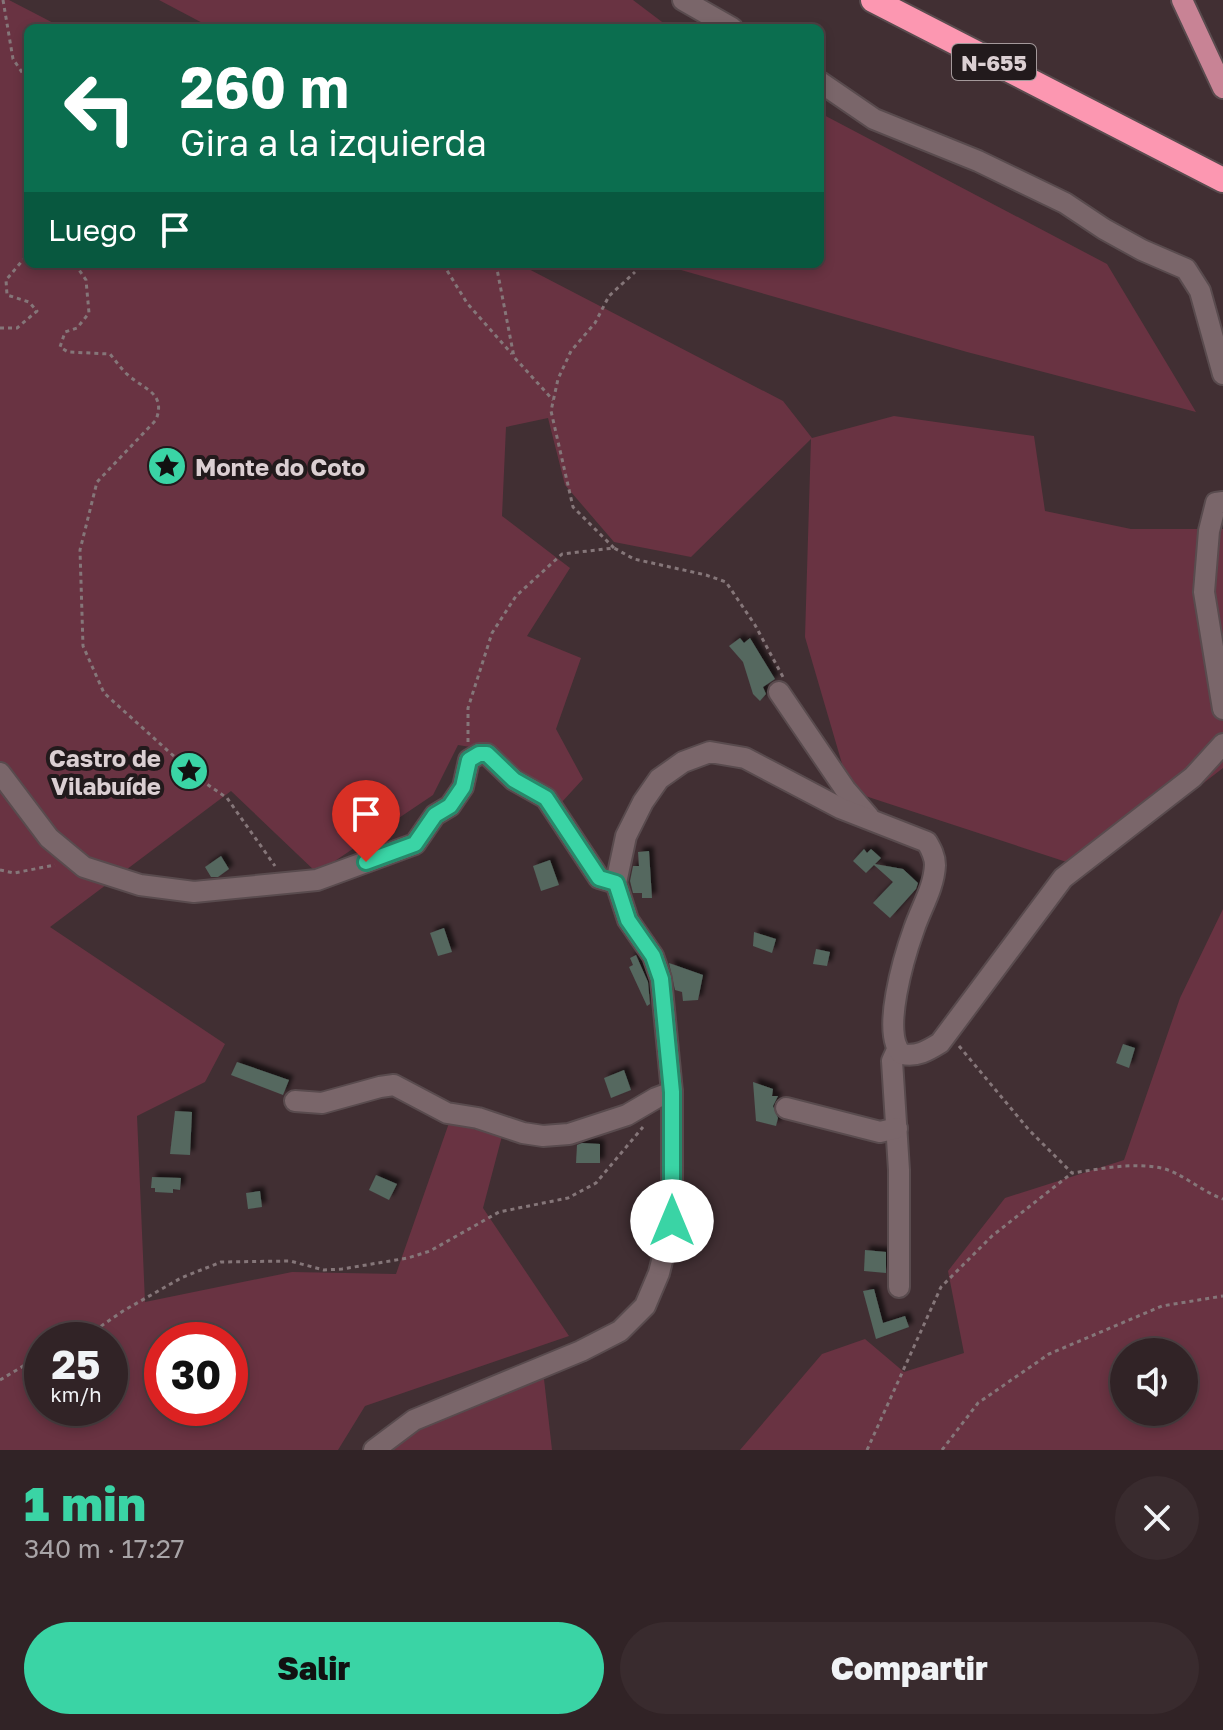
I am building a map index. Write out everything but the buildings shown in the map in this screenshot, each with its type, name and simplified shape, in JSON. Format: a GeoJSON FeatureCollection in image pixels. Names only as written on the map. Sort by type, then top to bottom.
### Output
{"type":"FeatureCollection","features":[{"type":"Feature","properties":{"kind":"highway","name":"N-655"},"geometry":{"type":"LineString","coordinates":[[873,0],[1223,180]]}},
{"type":"Feature","properties":{"kind":"main road"},"geometry":{"type":"LineString","coordinates":[[1182,0],[1223,88]]}},
{"type":"Feature","properties":{"kind":"street"},"geometry":{"type":"LineString","coordinates":[[683,0],[725,24]]}},
{"type":"Feature","properties":{"kind":"street"},"geometry":{"type":"LineString","coordinates":[[824,85],[874,119],[991,167],[1065,203],[1142,250],[1186,269],[1200,291],[1223,374]]}},
{"type":"Feature","properties":{"kind":"street"},"geometry":{"type":"LineString","coordinates":[[1223,502],[1216,503],[1209,531],[1204,592],[1223,709]]}},
{"type":"Feature","properties":{"kind":"street"},"geometry":{"type":"LineString","coordinates":[[784,700],[845,789],[874,823]]}},
{"type":"Feature","properties":{"kind":"street"},"geometry":{"type":"LineString","coordinates":[[897,1050],[910,1056],[923,1054],[940,1043],[1063,878],[1193,777],[1223,744]]}},
{"type":"Feature","properties":{"kind":"street"},"geometry":{"type":"LineString","coordinates":[[374,1450],[414,1420],[532,1373],[607,1338],[620,1331],[645,1306],[659,1273],[672,1221],[661,979],[653,956],[628,920],[616,883],[626,836],[659,779],[683,762],[710,752],[745,758],[773,770],[807,792],[874,823],[927,842],[932,851],[935,864],[928,894],[914,929],[893,1016],[897,1050],[892,1061],[901,1251],[899,1287]]}},
{"type":"Feature","properties":{"kind":"street"},"geometry":{"type":"LineString","coordinates":[[0,773],[49,838],[84,867],[140,885],[194,892],[317,880],[415,844],[435,815],[450,806],[463,787],[469,760],[479,754],[487,754],[514,780],[546,798],[599,878],[616,883]]}},
{"type":"Feature","properties":{"kind":"street"},"geometry":{"type":"LineString","coordinates":[[295,1101],[322,1103],[394,1085],[447,1113],[543,1136],[569,1134],[627,1115],[664,1095]]}},
{"type":"Feature","properties":{"kind":"street"},"geometry":{"type":"LineString","coordinates":[[786,1108],[880,1132],[897,1128]]}},
{"type":"Feature","properties":{"kind":"path"},"geometry":{"type":"LineString","coordinates":[[3,0],[13,59],[24,75]]}},
{"type":"Feature","properties":{"kind":"path"},"geometry":{"type":"LineString","coordinates":[[0,328],[17,328],[37,311],[29,302],[7,295],[6,280],[24,259]]}},
{"type":"Feature","properties":{"kind":"path"},"geometry":{"type":"LineString","coordinates":[[78,268],[86,280],[89,313],[77,328],[65,332],[60,347],[68,352],[110,354],[125,373],[157,396],[160,409],[156,420],[97,482],[80,550],[83,646],[104,693],[198,778],[227,798],[270,861],[293,883]]}},
{"type":"Feature","properties":{"kind":"path"},"geometry":{"type":"LineString","coordinates":[[445,268],[467,303],[553,400]]}},
{"type":"Feature","properties":{"kind":"path"},"geometry":{"type":"LineString","coordinates":[[497,268],[514,357]]}},
{"type":"Feature","properties":{"kind":"path"},"geometry":{"type":"LineString","coordinates":[[635,272],[609,296],[595,323],[571,351],[558,379],[551,411],[573,507],[614,548],[634,559],[726,582],[782,672],[784,700]]}},
{"type":"Feature","properties":{"kind":"path"},"geometry":{"type":"LineString","coordinates":[[469,760],[468,708],[492,633],[516,596],[562,554],[614,548]]}},
{"type":"Feature","properties":{"kind":"path"},"geometry":{"type":"LineString","coordinates":[[0,870],[14,873],[76,860]]}},
{"type":"Feature","properties":{"kind":"path"},"geometry":{"type":"LineString","coordinates":[[940,1043],[959,1046],[1029,1130],[1072,1173]]}},
{"type":"Feature","properties":{"kind":"path"},"geometry":{"type":"LineString","coordinates":[[107,1322],[181,1278],[221,1262],[290,1261],[324,1270],[408,1258],[430,1251],[499,1212],[568,1198],[596,1183],[648,1120],[664,1095]]}},
{"type":"Feature","properties":{"kind":"path"},"geometry":{"type":"LineString","coordinates":[[867,1450],[941,1287],[992,1236],[1072,1173],[1131,1166],[1163,1168],[1223,1199]]}},
{"type":"Feature","properties":{"kind":"path"},"geometry":{"type":"LineString","coordinates":[[942,1450],[978,1403],[1049,1354],[1162,1306],[1223,1296]]}},
{"type":"Feature","properties":{"kind":"path"},"geometry":{"type":"LineString","coordinates":[[0,1380],[24,1366]]}},
{"type":"Feature","properties":{"kind":"shaded area"},"geometry":{"type":"Polygon","coordinates":[[[0,0],[9,0],[55,24],[24,24],[24,268],[527,268],[783,401],[812,438],[894,416],[1034,436],[1045,511],[1131,529],[1223,529],[1223,768],[1091,870],[850,791],[805,637],[811,439],[691,557],[614,542],[565,485],[548,418],[506,427],[502,516],[570,568],[527,636],[581,658],[556,729],[583,779],[561,803],[521,778],[495,751],[458,745],[433,795],[317,873],[231,791],[50,927],[225,1044],[205,1082],[137,1116],[145,1302],[292,1272],[396,1274],[449,1123],[502,1136],[483,1208],[569,1336],[365,1406],[338,1450],[0,1450],[0,0]]]}},
{"type":"Feature","properties":{"kind":"shaded area"},"geometry":{"type":"Polygon","coordinates":[[[159,0],[633,0],[665,24],[204,24],[159,0]]]}},
{"type":"Feature","properties":{"kind":"shaded area"},"geometry":{"type":"Polygon","coordinates":[[[824,115],[1107,264],[1196,412],[967,352],[677,268],[824,268],[824,115]]]}},
{"type":"Feature","properties":{"kind":"shaded area"},"geometry":{"type":"Polygon","coordinates":[[[1223,909],[1223,1450],[740,1450],[822,1354],[865,1339],[904,1372],[964,1353],[948,1271],[1005,1198],[1124,1160],[1180,998],[1223,909]]]}},
{"type":"Feature","properties":{"kind":"shaded area"},"geometry":{"type":"Polygon","coordinates":[[[544,1379],[552,1450],[391,1450],[398,1434],[544,1379]]]}},
{"type":"Feature","properties":{"kind":"place","name":"Monte do Coto"},"geometry":{"type":"Point","coordinates":[167,466]}},
{"type":"Feature","properties":{"kind":"place","name":"Castro de Vilabuíde"},"geometry":{"type":"Point","coordinates":[189,771]}},
{"type":"Feature","properties":{"kind":"route"},"geometry":{"type":"LineString","coordinates":[[366,862],[415,844],[435,815],[450,806],[463,787],[469,760],[479,754],[487,754],[514,780],[546,798],[599,878],[616,883],[628,920],[653,956],[661,979],[672,1092],[672,1221]]}}]}
